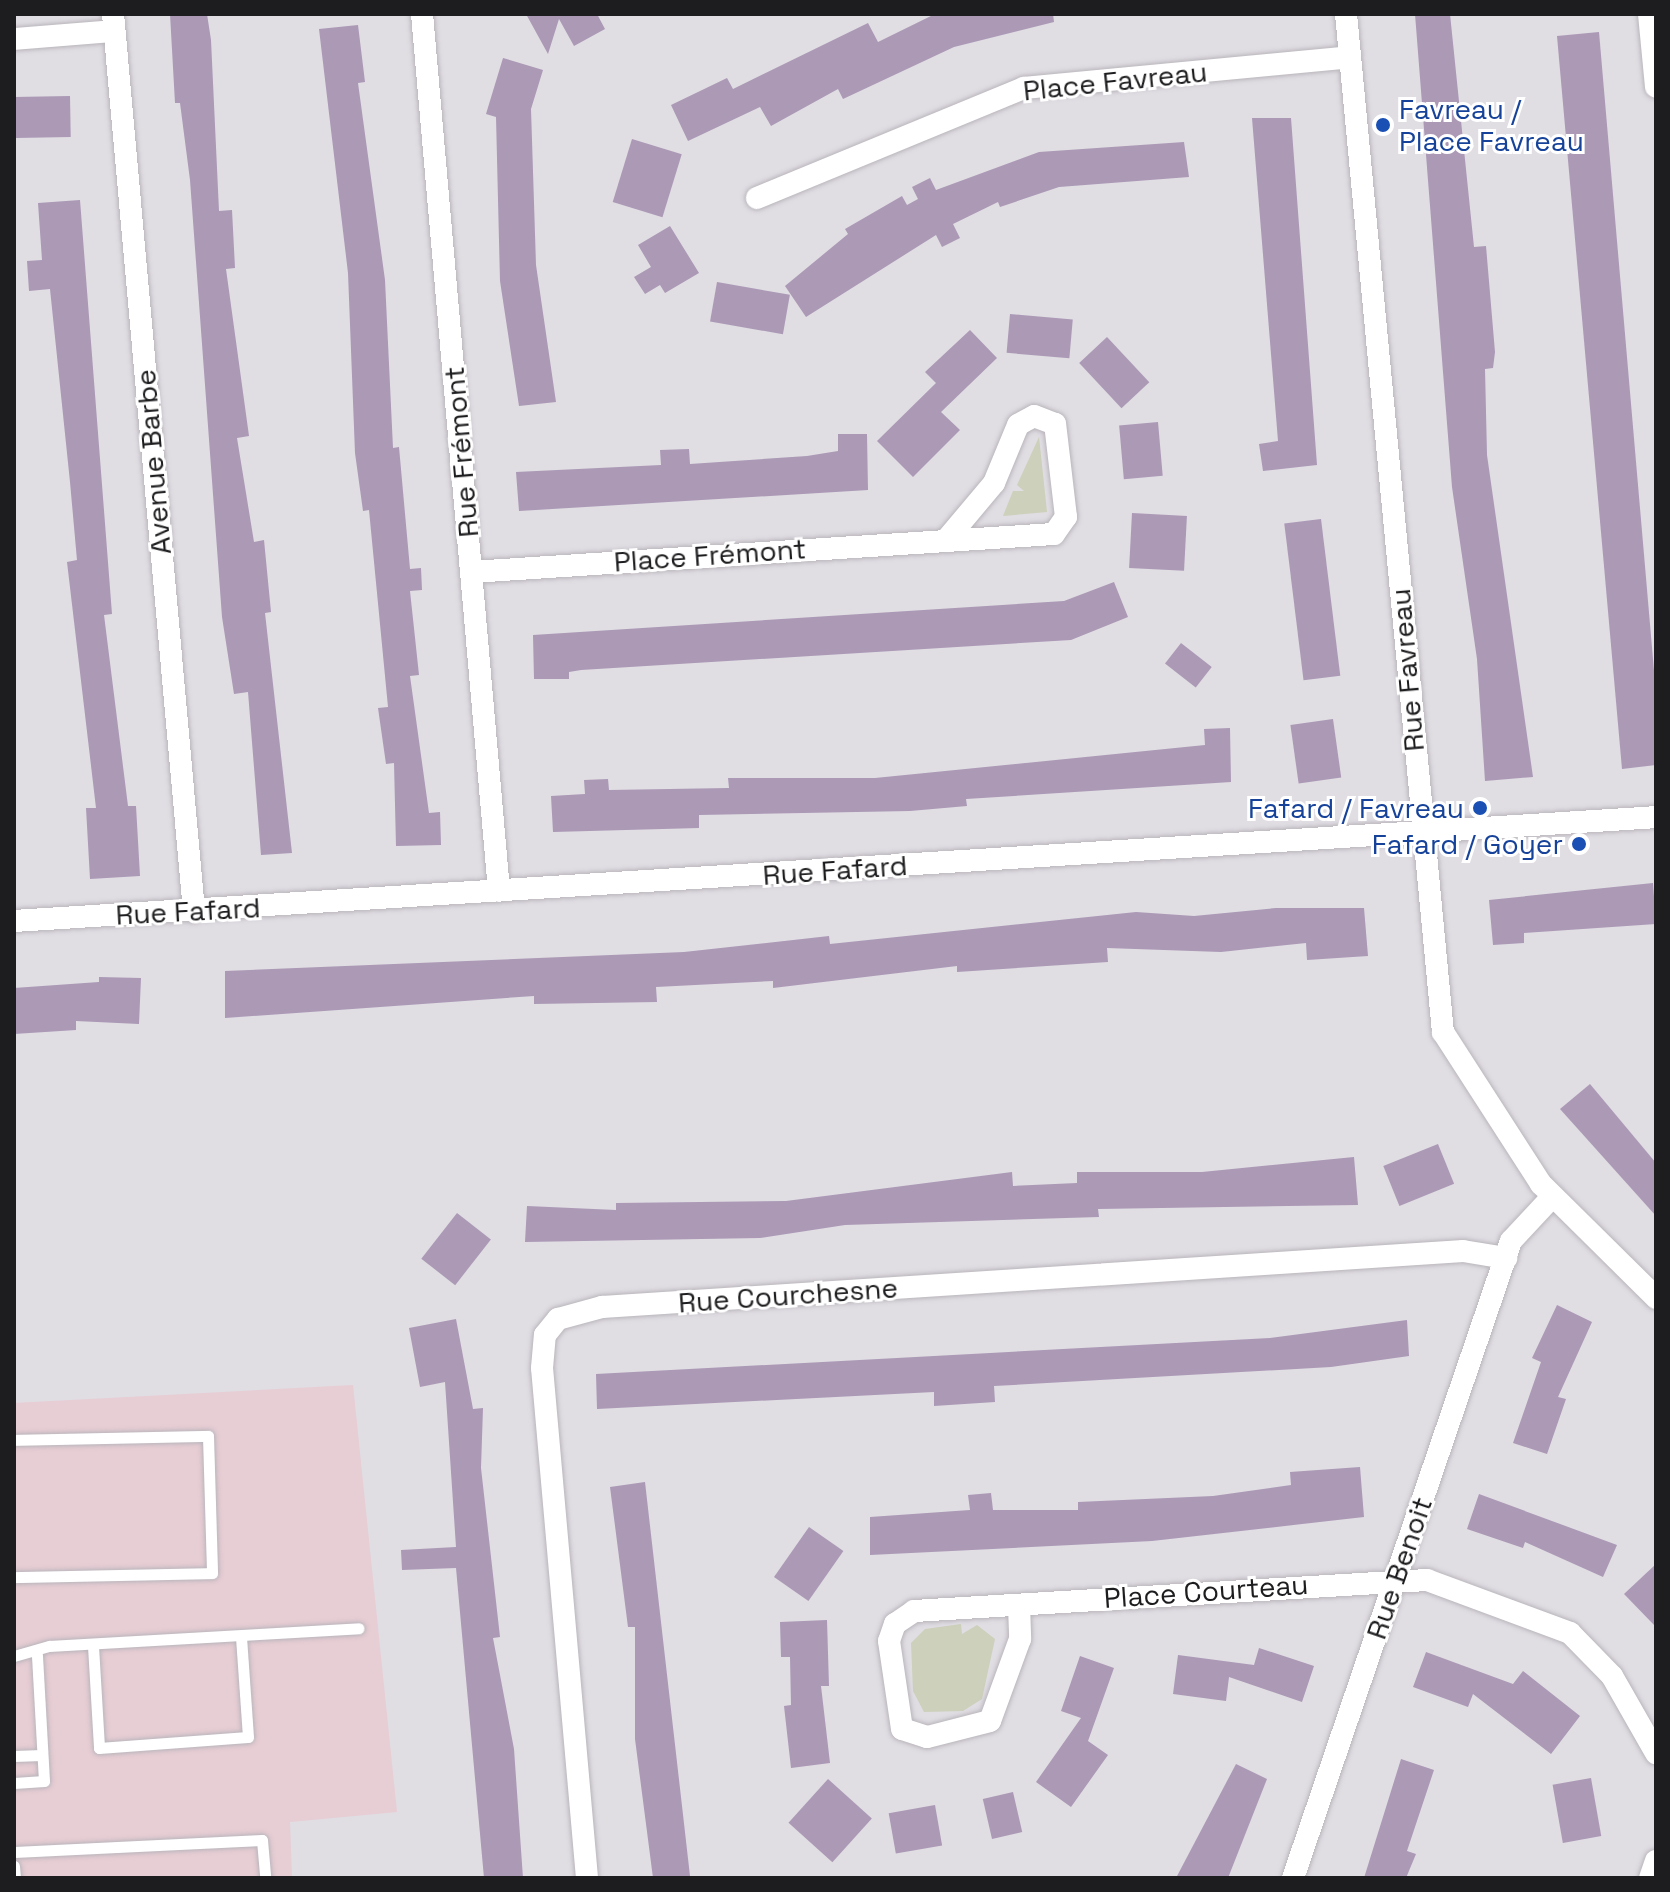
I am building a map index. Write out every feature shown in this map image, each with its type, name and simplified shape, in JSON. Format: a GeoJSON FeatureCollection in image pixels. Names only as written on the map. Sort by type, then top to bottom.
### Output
{"type":"FeatureCollection","features":[{"type":"Feature","properties":{"kind":"street","name":"Rue Frémont"},"geometry":{"type":"LineString","coordinates":[[422,14],[499,891]]}},
{"type":"Feature","properties":{"kind":"street","name":"Rue Favreau"},"geometry":{"type":"LineString","coordinates":[[1346,14],[1443,1032],[1552,1197],[1656,1298]]}},
{"type":"Feature","properties":{"kind":"street"},"geometry":{"type":"LineString","coordinates":[[1649,14],[1656,87]]}},
{"type":"Feature","properties":{"kind":"street"},"geometry":{"type":"LineString","coordinates":[[14,39],[113,23]]}},
{"type":"Feature","properties":{"kind":"street","name":"Avenue Barbe"},"geometry":{"type":"LineString","coordinates":[[113,23],[194,911]]}},
{"type":"Feature","properties":{"kind":"street","name":"Place Favreau"},"geometry":{"type":"LineString","coordinates":[[757,198],[1024,88],[1350,57]]}},
{"type":"Feature","properties":{"kind":"street","name":"Place Frémont"},"geometry":{"type":"LineString","coordinates":[[472,572],[947,539],[1048,535],[1063,528],[1055,424],[1034,416],[1018,425],[994,483],[947,539]]}},
{"type":"Feature","properties":{"kind":"street","name":"Rue Fafard"},"geometry":{"type":"LineString","coordinates":[[14,921],[1656,817]]}},
{"type":"Feature","properties":{"kind":"street"},"geometry":{"type":"LineString","coordinates":[[1506,1258],[1514,1235],[1552,1197]]}},
{"type":"Feature","properties":{"kind":"street","name":"Rue Courchesne"},"geometry":{"type":"LineString","coordinates":[[587,1878],[542,1368],[545,1335],[558,1319],[602,1307],[1463,1251],[1506,1258]]}},
{"type":"Feature","properties":{"kind":"street","name":"Rue Benoit"},"geometry":{"type":"LineString","coordinates":[[1293,1878],[1506,1258]]}},
{"type":"Feature","properties":{"kind":"street","name":"Place Courteau"},"geometry":{"type":"LineString","coordinates":[[1019,1605],[1020,1639],[990,1721],[927,1737],[902,1729],[889,1641],[900,1618],[924,1610],[1427,1580],[1570,1633],[1612,1676],[1656,1753]]}},
{"type":"Feature","properties":{"kind":"street"},"geometry":{"type":"LineString","coordinates":[[1650,1878],[1656,1861]]}},
{"type":"Feature","properties":{"kind":"lane"},"geometry":{"type":"LineString","coordinates":[[14,1440],[208,1436],[212,1573],[14,1577]]}},
{"type":"Feature","properties":{"kind":"lane"},"geometry":{"type":"LineString","coordinates":[[14,1656],[37,1655],[50,1646],[93,1646],[358,1628]]}},
{"type":"Feature","properties":{"kind":"lane"},"geometry":{"type":"LineString","coordinates":[[93,1646],[99,1748],[248,1737],[241,1636]]}},
{"type":"Feature","properties":{"kind":"lane"},"geometry":{"type":"LineString","coordinates":[[14,1783],[44,1781],[37,1655]]}},
{"type":"Feature","properties":{"kind":"lane"},"geometry":{"type":"LineString","coordinates":[[14,1756],[42,1755]]}},
{"type":"Feature","properties":{"kind":"lane"},"geometry":{"type":"LineString","coordinates":[[14,1852],[262,1840],[265,1878]]}},
{"type":"Feature","properties":{"kind":"lane"},"geometry":{"type":"LineString","coordinates":[[14,1866],[15,1878]]}},
{"type":"Feature","properties":{"kind":"shaded area"},"geometry":{"type":"Polygon","coordinates":[[[353,1385],[397,1812],[290,1822],[292,1878],[14,1878],[14,1403],[353,1385]]]}},
{"type":"Feature","properties":{"kind":"green space"},"geometry":{"type":"Polygon","coordinates":[[[1039,437],[1047,512],[1003,516],[1013,491],[1024,491],[1017,485],[1039,437]]]}},
{"type":"Feature","properties":{"kind":"green space"},"geometry":{"type":"Polygon","coordinates":[[[961,1624],[962,1634],[977,1625],[995,1639],[982,1699],[963,1711],[924,1712],[913,1691],[911,1643],[925,1629],[961,1624]]]}},
{"type":"Feature","properties":{"kind":"building"},"geometry":{"type":"Polygon","coordinates":[[[170,14],[207,14],[211,40],[219,211],[232,210],[235,268],[226,269],[249,436],[237,438],[254,542],[264,540],[271,612],[265,613],[292,853],[261,855],[248,692],[234,694],[222,617],[190,180],[180,103],[175,103],[170,14]]]}},
{"type":"Feature","properties":{"kind":"building"},"geometry":{"type":"Polygon","coordinates":[[[526,14],[597,14],[605,29],[574,46],[559,19],[548,54],[526,14]]]}},
{"type":"Feature","properties":{"kind":"building"},"geometry":{"type":"Polygon","coordinates":[[[935,14],[1053,14],[1054,22],[954,47],[843,99],[838,89],[771,126],[760,107],[688,141],[671,105],[727,78],[733,89],[868,23],[878,42],[935,14]]]}},
{"type":"Feature","properties":{"kind":"building"},"geometry":{"type":"Polygon","coordinates":[[[1415,14],[1450,14],[1474,247],[1486,246],[1495,352],[1493,368],[1485,369],[1487,455],[1533,777],[1485,781],[1477,659],[1452,487],[1415,14]]]}},
{"type":"Feature","properties":{"kind":"building"},"geometry":{"type":"Polygon","coordinates":[[[358,25],[365,82],[358,83],[385,280],[393,448],[399,447],[410,569],[421,568],[422,590],[410,591],[419,675],[410,676],[429,813],[440,812],[441,845],[396,846],[394,763],[386,764],[378,708],[388,707],[369,510],[363,511],[355,453],[348,273],[319,29],[358,25]]]}},
{"type":"Feature","properties":{"kind":"building"},"geometry":{"type":"Polygon","coordinates":[[[1599,32],[1656,694],[1656,765],[1622,769],[1557,36],[1599,32]]]}},
{"type":"Feature","properties":{"kind":"building"},"geometry":{"type":"Polygon","coordinates":[[[503,58],[543,70],[531,109],[536,265],[556,402],[519,406],[500,281],[496,117],[486,114],[503,58]]]}},
{"type":"Feature","properties":{"kind":"building"},"geometry":{"type":"Polygon","coordinates":[[[70,96],[71,137],[15,138],[14,97],[70,96]]]}},
{"type":"Feature","properties":{"kind":"building"},"geometry":{"type":"Polygon","coordinates":[[[1252,118],[1291,118],[1317,465],[1263,471],[1259,444],[1278,441],[1252,118]]]}},
{"type":"Feature","properties":{"kind":"building"},"geometry":{"type":"Polygon","coordinates":[[[632,139],[682,154],[662,217],[613,202],[632,139]]]}},
{"type":"Feature","properties":{"kind":"building"},"geometry":{"type":"Polygon","coordinates":[[[1184,142],[1189,177],[1059,187],[1000,207],[998,202],[953,224],[960,238],[942,247],[936,235],[806,317],[785,286],[848,234],[845,229],[902,196],[907,205],[918,199],[912,187],[930,178],[936,190],[1039,152],[1184,142]]]}},
{"type":"Feature","properties":{"kind":"building"},"geometry":{"type":"Polygon","coordinates":[[[80,200],[112,614],[104,615],[128,806],[136,806],[140,876],[90,879],[86,808],[96,808],[67,562],[77,560],[70,482],[50,289],[29,291],[27,261],[42,260],[38,203],[80,200]]]}},
{"type":"Feature","properties":{"kind":"building"},"geometry":{"type":"Polygon","coordinates":[[[670,226],[699,273],[665,293],[660,285],[645,294],[634,277],[651,267],[638,245],[670,226]]]}},
{"type":"Feature","properties":{"kind":"building"},"geometry":{"type":"Polygon","coordinates":[[[717,282],[790,295],[783,334],[710,321],[717,282]]]}},
{"type":"Feature","properties":{"kind":"building"},"geometry":{"type":"Polygon","coordinates":[[[1010,314],[1073,319],[1069,358],[1007,353],[1010,314]]]}},
{"type":"Feature","properties":{"kind":"building"},"geometry":{"type":"Polygon","coordinates":[[[970,330],[997,358],[941,412],[960,430],[913,477],[877,441],[936,383],[925,372],[970,330]]]}},
{"type":"Feature","properties":{"kind":"building"},"geometry":{"type":"Polygon","coordinates":[[[1107,337],[1149,382],[1121,408],[1079,363],[1107,337]]]}},
{"type":"Feature","properties":{"kind":"building"},"geometry":{"type":"Polygon","coordinates":[[[1158,422],[1163,476],[1124,479],[1119,425],[1158,422]]]}},
{"type":"Feature","properties":{"kind":"building"},"geometry":{"type":"Polygon","coordinates":[[[838,434],[867,434],[868,490],[519,511],[516,472],[661,465],[660,450],[689,449],[690,464],[807,456],[838,451],[838,434]]]}},
{"type":"Feature","properties":{"kind":"building"},"geometry":{"type":"Polygon","coordinates":[[[1132,513],[1187,516],[1184,571],[1129,568],[1132,513]]]}},
{"type":"Feature","properties":{"kind":"building"},"geometry":{"type":"Polygon","coordinates":[[[1321,519],[1340,676],[1304,680],[1284,524],[1321,519]]]}},
{"type":"Feature","properties":{"kind":"building"},"geometry":{"type":"Polygon","coordinates":[[[1114,582],[1128,617],[1071,640],[581,670],[569,672],[569,679],[534,679],[533,635],[1064,601],[1114,582]]]}},
{"type":"Feature","properties":{"kind":"building"},"geometry":{"type":"Polygon","coordinates":[[[1181,643],[1212,667],[1196,687],[1165,663],[1181,643]]]}},
{"type":"Feature","properties":{"kind":"building"},"geometry":{"type":"Polygon","coordinates":[[[1333,719],[1341,777],[1299,783],[1290,725],[1333,719]]]}},
{"type":"Feature","properties":{"kind":"building"},"geometry":{"type":"Polygon","coordinates":[[[1230,728],[1231,782],[966,799],[967,806],[910,811],[699,815],[699,828],[553,832],[551,796],[585,794],[584,780],[608,779],[609,790],[729,788],[728,778],[875,778],[1205,745],[1204,729],[1230,728]]]}},
{"type":"Feature","properties":{"kind":"building"},"geometry":{"type":"Polygon","coordinates":[[[1653,883],[1656,924],[1524,933],[1524,943],[1493,945],[1489,900],[1653,883]]]}},
{"type":"Feature","properties":{"kind":"building"},"geometry":{"type":"Polygon","coordinates":[[[1276,908],[1364,908],[1368,956],[1307,960],[1306,943],[1221,952],[1107,948],[1108,962],[957,972],[957,966],[773,988],[773,981],[656,987],[657,1002],[534,1004],[534,996],[225,1018],[225,971],[684,952],[829,936],[830,944],[1136,912],[1194,916],[1276,908]]]}},
{"type":"Feature","properties":{"kind":"building"},"geometry":{"type":"Polygon","coordinates":[[[99,977],[141,978],[139,1024],[76,1021],[76,1030],[14,1034],[14,988],[99,982],[99,977]]]}},
{"type":"Feature","properties":{"kind":"building"},"geometry":{"type":"Polygon","coordinates":[[[1590,1084],[1656,1163],[1656,1216],[1560,1109],[1590,1084]]]}},
{"type":"Feature","properties":{"kind":"building"},"geometry":{"type":"Polygon","coordinates":[[[1438,1144],[1454,1184],[1399,1206],[1383,1166],[1438,1144]]]}},
{"type":"Feature","properties":{"kind":"building"},"geometry":{"type":"Polygon","coordinates":[[[1354,1157],[1358,1205],[1098,1209],[1099,1217],[845,1225],[760,1238],[525,1242],[527,1206],[616,1210],[616,1203],[786,1201],[1012,1172],[1013,1186],[1077,1183],[1077,1172],[1202,1172],[1354,1157]]]}},
{"type":"Feature","properties":{"kind":"building"},"geometry":{"type":"Polygon","coordinates":[[[457,1213],[491,1239],[455,1285],[421,1259],[457,1213]]]}},
{"type":"Feature","properties":{"kind":"building"},"geometry":{"type":"Polygon","coordinates":[[[1557,1305],[1592,1322],[1558,1397],[1566,1399],[1547,1454],[1513,1443],[1541,1362],[1532,1358],[1557,1305]]]}},
{"type":"Feature","properties":{"kind":"building"},"geometry":{"type":"Polygon","coordinates":[[[456,1319],[473,1409],[483,1408],[481,1468],[500,1637],[493,1638],[514,1749],[523,1878],[484,1878],[456,1568],[402,1570],[401,1550],[456,1547],[445,1382],[420,1387],[409,1328],[456,1319]]]}},
{"type":"Feature","properties":{"kind":"building"},"geometry":{"type":"Polygon","coordinates":[[[1407,1320],[1409,1356],[1331,1367],[994,1386],[995,1402],[934,1406],[934,1392],[597,1409],[596,1374],[1270,1338],[1407,1320]]]}},
{"type":"Feature","properties":{"kind":"building"},"geometry":{"type":"Polygon","coordinates":[[[1360,1467],[1364,1517],[1152,1541],[870,1555],[870,1517],[970,1510],[968,1495],[991,1493],[993,1510],[1078,1510],[1078,1502],[1213,1496],[1291,1485],[1290,1472],[1360,1467]]]}},
{"type":"Feature","properties":{"kind":"building"},"geometry":{"type":"Polygon","coordinates":[[[645,1482],[690,1876],[678,1878],[653,1878],[635,1739],[635,1627],[628,1627],[610,1487],[645,1482]]]}},
{"type":"Feature","properties":{"kind":"building"},"geometry":{"type":"Polygon","coordinates":[[[1479,1494],[1617,1545],[1603,1577],[1525,1542],[1523,1548],[1467,1529],[1479,1494]]]}},
{"type":"Feature","properties":{"kind":"building"},"geometry":{"type":"Polygon","coordinates":[[[809,1527],[843,1551],[808,1601],[774,1577],[809,1527]]]}},
{"type":"Feature","properties":{"kind":"building"},"geometry":{"type":"Polygon","coordinates":[[[1656,1564],[1656,1627],[1624,1594],[1656,1564]]]}},
{"type":"Feature","properties":{"kind":"building"},"geometry":{"type":"Polygon","coordinates":[[[827,1620],[829,1686],[821,1686],[830,1763],[791,1768],[784,1706],[791,1705],[790,1657],[781,1657],[780,1622],[827,1620]]]}},
{"type":"Feature","properties":{"kind":"building"},"geometry":{"type":"Polygon","coordinates":[[[1259,1648],[1314,1666],[1302,1702],[1229,1677],[1226,1701],[1173,1694],[1178,1655],[1254,1665],[1259,1648]]]}},
{"type":"Feature","properties":{"kind":"building"},"geometry":{"type":"Polygon","coordinates":[[[1426,1652],[1513,1684],[1523,1671],[1580,1716],[1551,1754],[1473,1694],[1468,1707],[1413,1687],[1426,1652]]]}},
{"type":"Feature","properties":{"kind":"building"},"geometry":{"type":"Polygon","coordinates":[[[1080,1656],[1114,1668],[1088,1741],[1108,1755],[1071,1807],[1036,1782],[1081,1718],[1061,1711],[1080,1656]]]}},
{"type":"Feature","properties":{"kind":"building"},"geometry":{"type":"Polygon","coordinates":[[[1401,1759],[1434,1770],[1407,1851],[1416,1854],[1406,1878],[1364,1878],[1401,1759]]]}},
{"type":"Feature","properties":{"kind":"building"},"geometry":{"type":"Polygon","coordinates":[[[1236,1764],[1267,1779],[1228,1878],[1176,1878],[1236,1764]]]}},
{"type":"Feature","properties":{"kind":"building"},"geometry":{"type":"Polygon","coordinates":[[[1591,1778],[1601,1836],[1563,1843],[1553,1785],[1591,1778]]]}},
{"type":"Feature","properties":{"kind":"building"},"geometry":{"type":"Polygon","coordinates":[[[828,1779],[872,1818],[832,1862],[789,1823],[828,1779]]]}},
{"type":"Feature","properties":{"kind":"building"},"geometry":{"type":"Polygon","coordinates":[[[1013,1792],[1022,1832],[992,1839],[983,1799],[1013,1792]]]}},
{"type":"Feature","properties":{"kind":"building"},"geometry":{"type":"Polygon","coordinates":[[[935,1805],[942,1845],[896,1854],[889,1813],[935,1805]]]}},
{"type":"Feature","properties":{"kind":"place","name":"Favreau / Place Favreau"},"geometry":{"type":"Point","coordinates":[1383,125]}},
{"type":"Feature","properties":{"kind":"place","name":"Fafard / Favreau"},"geometry":{"type":"Point","coordinates":[1480,808]}},
{"type":"Feature","properties":{"kind":"place","name":"Fafard / Goyer"},"geometry":{"type":"Point","coordinates":[1579,844]}}]}
